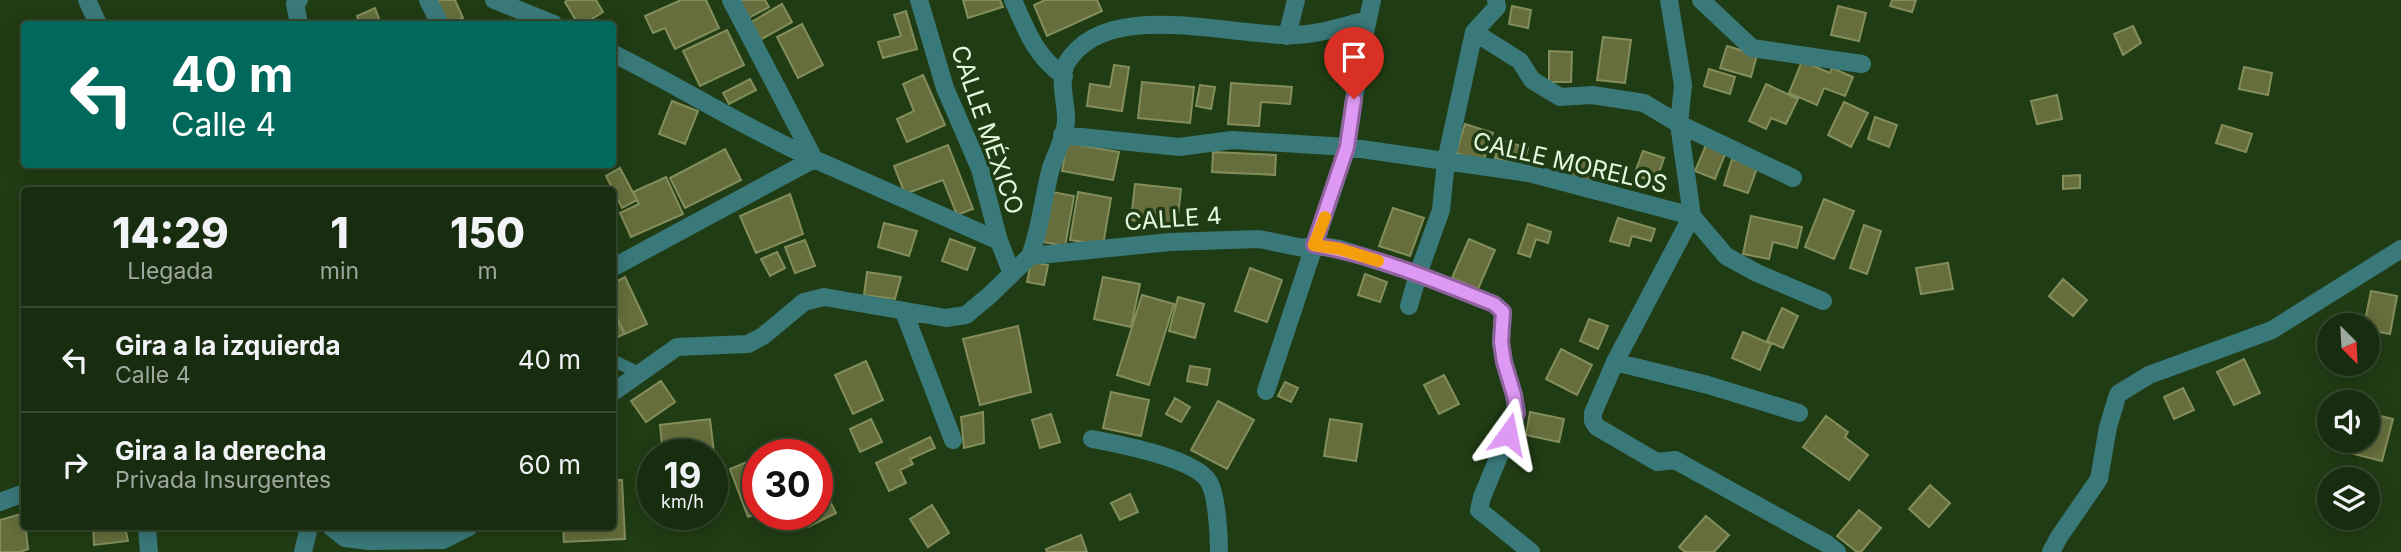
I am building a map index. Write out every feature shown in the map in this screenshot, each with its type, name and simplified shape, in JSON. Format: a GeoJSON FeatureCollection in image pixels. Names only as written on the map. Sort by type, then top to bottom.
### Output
{"type":"FeatureCollection","features":[{"type":"Feature","properties":{"kind":"street"},"geometry":{"type":"LineString","coordinates":[[87,0],[97,21]]}},
{"type":"Feature","properties":{"kind":"street"},"geometry":{"type":"LineString","coordinates":[[428,0],[438,21]]}},
{"type":"Feature","properties":{"kind":"street"},"geometry":{"type":"LineString","coordinates":[[494,0],[546,21]]}},
{"type":"Feature","properties":{"kind":"street"},"geometry":{"type":"LineString","coordinates":[[731,0],[814,159]]}},
{"type":"Feature","properties":{"kind":"street","name":"CALLE MÉXICO"},"geometry":{"type":"LineString","coordinates":[[919,0],[945,88],[980,169],[999,242],[1012,274]]}},
{"type":"Feature","properties":{"kind":"street"},"geometry":{"type":"LineString","coordinates":[[1013,0],[1028,34],[1046,64],[1064,76]]}},
{"type":"Feature","properties":{"kind":"street"},"geometry":{"type":"LineString","coordinates":[[1287,36],[1296,0]]}},
{"type":"Feature","properties":{"kind":"street"},"geometry":{"type":"LineString","coordinates":[[1266,391],[1347,147],[1361,51],[1373,0]]}},
{"type":"Feature","properties":{"kind":"street"},"geometry":{"type":"LineString","coordinates":[[1409,306],[1441,210],[1446,161],[1474,32],[1497,7],[1496,0]]}},
{"type":"Feature","properties":{"kind":"street"},"geometry":{"type":"LineString","coordinates":[[1669,0],[1684,85],[1679,124],[1692,216],[1726,256],[1757,273],[1823,301]]}},
{"type":"Feature","properties":{"kind":"street"},"geometry":{"type":"LineString","coordinates":[[1701,0],[1752,48],[1862,64]]}},
{"type":"Feature","properties":{"kind":"street"},"geometry":{"type":"LineString","coordinates":[[297,2],[299,21]]}},
{"type":"Feature","properties":{"kind":"street"},"geometry":{"type":"LineString","coordinates":[[616,390],[677,347],[748,344],[763,336],[804,302],[824,298],[946,318],[966,315],[1030,256],[1037,237],[1051,170],[1066,123],[1064,66],[1076,45],[1093,29],[1119,17],[1163,16],[1254,33],[1287,36],[1368,20]]}},
{"type":"Feature","properties":{"kind":"street"},"geometry":{"type":"LineString","coordinates":[[1474,32],[1520,61],[1532,80],[1560,97],[1592,95],[1644,103],[1679,124],[1793,178]]}},
{"type":"Feature","properties":{"kind":"street"},"geometry":{"type":"LineString","coordinates":[[616,55],[767,138],[999,242]]}},
{"type":"Feature","properties":{"kind":"street","name":"CALLE MORELOS"},"geometry":{"type":"LineString","coordinates":[[1062,135],[1179,147],[1232,140],[1347,147],[1529,173],[1692,216]]}},
{"type":"Feature","properties":{"kind":"street"},"geometry":{"type":"LineString","coordinates":[[616,266],[814,159]]}},
{"type":"Feature","properties":{"kind":"street"},"geometry":{"type":"LineString","coordinates":[[1692,216],[1615,362],[1593,413],[1593,421],[1597,427],[1657,463],[1675,460],[1828,549]]}},
{"type":"Feature","properties":{"kind":"street","name":"CALLE 4"},"geometry":{"type":"LineString","coordinates":[[1030,256],[1170,242],[1259,239],[1303,248],[1314,245],[1340,249],[1418,274],[1494,304],[1503,312],[1501,342],[1517,413],[1479,510],[1531,552]]}},
{"type":"Feature","properties":{"kind":"street"},"geometry":{"type":"LineString","coordinates":[[2051,552],[2099,479],[2108,427],[2118,394],[2149,375],[2272,330],[2401,249]]}},
{"type":"Feature","properties":{"kind":"street"},"geometry":{"type":"LineString","coordinates":[[904,312],[953,440]]}},
{"type":"Feature","properties":{"kind":"street"},"geometry":{"type":"LineString","coordinates":[[1615,362],[1708,385],[1799,413]]}},
{"type":"Feature","properties":{"kind":"street"},"geometry":{"type":"LineString","coordinates":[[1092,439],[1136,447],[1180,462],[1205,477],[1210,483],[1219,552]]}},
{"type":"Feature","properties":{"kind":"street"},"geometry":{"type":"LineString","coordinates":[[0,502],[21,495]]}},
{"type":"Feature","properties":{"kind":"street"},"geometry":{"type":"LineString","coordinates":[[147,530],[149,552]]}},
{"type":"Feature","properties":{"kind":"street"},"geometry":{"type":"LineString","coordinates":[[303,552],[308,530]]}},
{"type":"Feature","properties":{"kind":"street"},"geometry":{"type":"LineString","coordinates":[[335,530],[345,538],[369,541],[443,540],[463,530]]}},
{"type":"Feature","properties":{"kind":"lane"},"geometry":{"type":"LineString","coordinates":[[616,362],[639,373]]}},
{"type":"Feature","properties":{"kind":"building"},"geometry":{"type":"Polygon","coordinates":[[[437,0],[455,0],[463,18],[444,21],[437,0]]]}},
{"type":"Feature","properties":{"kind":"building"},"geometry":{"type":"Polygon","coordinates":[[[596,0],[603,12],[589,21],[576,21],[565,2],[596,0]]]}},
{"type":"Feature","properties":{"kind":"building"},"geometry":{"type":"Polygon","coordinates":[[[681,0],[706,0],[719,28],[675,49],[665,28],[653,33],[645,16],[681,0]]]}},
{"type":"Feature","properties":{"kind":"building"},"geometry":{"type":"Polygon","coordinates":[[[735,0],[765,0],[769,7],[745,20],[735,0]]]}},
{"type":"Feature","properties":{"kind":"building"},"geometry":{"type":"Polygon","coordinates":[[[963,0],[1000,0],[1003,7],[968,18],[963,0]]]}},
{"type":"Feature","properties":{"kind":"building"},"geometry":{"type":"Polygon","coordinates":[[[1045,0],[1097,0],[1102,11],[1047,36],[1034,5],[1045,0]]]}},
{"type":"Feature","properties":{"kind":"building"},"geometry":{"type":"Polygon","coordinates":[[[1892,0],[1916,0],[1912,12],[1890,6],[1892,0]]]}},
{"type":"Feature","properties":{"kind":"building"},"geometry":{"type":"Polygon","coordinates":[[[782,4],[792,22],[758,41],[748,24],[782,4]]]}},
{"type":"Feature","properties":{"kind":"building"},"geometry":{"type":"Polygon","coordinates":[[[1512,6],[1531,10],[1528,28],[1509,24],[1512,6]]]}},
{"type":"Feature","properties":{"kind":"building"},"geometry":{"type":"Polygon","coordinates":[[[1838,6],[1866,13],[1859,41],[1831,35],[1838,6]]]}},
{"type":"Feature","properties":{"kind":"building"},"geometry":{"type":"Polygon","coordinates":[[[375,8],[380,21],[359,21],[357,16],[375,8]]]}},
{"type":"Feature","properties":{"kind":"building"},"geometry":{"type":"Polygon","coordinates":[[[906,11],[917,49],[883,58],[878,42],[901,36],[894,15],[906,11]]]}},
{"type":"Feature","properties":{"kind":"building"},"geometry":{"type":"Polygon","coordinates":[[[802,24],[823,65],[798,78],[777,37],[802,24]]]}},
{"type":"Feature","properties":{"kind":"building"},"geometry":{"type":"Polygon","coordinates":[[[2133,26],[2141,43],[2123,55],[2114,34],[2133,26]]]}},
{"type":"Feature","properties":{"kind":"building"},"geometry":{"type":"Polygon","coordinates":[[[727,30],[744,65],[700,86],[683,51],[727,30]]]}},
{"type":"Feature","properties":{"kind":"building"},"geometry":{"type":"Polygon","coordinates":[[[1603,37],[1631,40],[1625,83],[1597,80],[1603,37]]]}},
{"type":"Feature","properties":{"kind":"building"},"geometry":{"type":"Polygon","coordinates":[[[1727,46],[1757,55],[1751,77],[1720,68],[1727,46]]]}},
{"type":"Feature","properties":{"kind":"building"},"geometry":{"type":"Polygon","coordinates":[[[1549,51],[1572,52],[1571,82],[1549,82],[1549,51]]]}},
{"type":"Feature","properties":{"kind":"building"},"geometry":{"type":"Polygon","coordinates":[[[1802,61],[1830,73],[1832,68],[1853,77],[1845,96],[1824,88],[1817,105],[1789,93],[1802,61]]]}},
{"type":"Feature","properties":{"kind":"building"},"geometry":{"type":"Polygon","coordinates":[[[1114,65],[1129,67],[1122,111],[1087,106],[1090,84],[1110,87],[1114,65]]]}},
{"type":"Feature","properties":{"kind":"building"},"geometry":{"type":"Polygon","coordinates":[[[2244,67],[2272,73],[2268,95],[2239,89],[2244,67]]]}},
{"type":"Feature","properties":{"kind":"building"},"geometry":{"type":"Polygon","coordinates":[[[1709,69],[1735,77],[1730,94],[1704,86],[1709,69]]]}},
{"type":"Feature","properties":{"kind":"building"},"geometry":{"type":"Polygon","coordinates":[[[923,75],[945,125],[907,142],[897,119],[914,111],[903,84],[923,75]]]}},
{"type":"Feature","properties":{"kind":"building"},"geometry":{"type":"Polygon","coordinates":[[[750,79],[756,90],[729,104],[723,93],[750,79]]]}},
{"type":"Feature","properties":{"kind":"building"},"geometry":{"type":"Polygon","coordinates":[[[1142,82],[1194,87],[1190,123],[1138,118],[1142,82]]]}},
{"type":"Feature","properties":{"kind":"building"},"geometry":{"type":"Polygon","coordinates":[[[1231,83],[1292,87],[1290,104],[1261,102],[1259,126],[1228,124],[1231,83]]]}},
{"type":"Feature","properties":{"kind":"building"},"geometry":{"type":"Polygon","coordinates":[[[1766,84],[1798,99],[1786,124],[1771,118],[1766,129],[1749,121],[1766,84]]]}},
{"type":"Feature","properties":{"kind":"building"},"geometry":{"type":"Polygon","coordinates":[[[1200,85],[1215,87],[1211,109],[1196,106],[1200,85]]]}},
{"type":"Feature","properties":{"kind":"building"},"geometry":{"type":"Polygon","coordinates":[[[2057,95],[2062,119],[2037,124],[2031,101],[2057,95]]]}},
{"type":"Feature","properties":{"kind":"building"},"geometry":{"type":"Polygon","coordinates":[[[672,101],[698,111],[685,144],[659,134],[672,101]]]}},
{"type":"Feature","properties":{"kind":"building"},"geometry":{"type":"Polygon","coordinates":[[[1844,102],[1868,113],[1851,147],[1828,135],[1844,102]]]}},
{"type":"Feature","properties":{"kind":"building"},"geometry":{"type":"Polygon","coordinates":[[[1875,117],[1897,125],[1889,147],[1868,139],[1875,117]]]}},
{"type":"Feature","properties":{"kind":"building"},"geometry":{"type":"Polygon","coordinates":[[[1465,124],[1493,133],[1483,162],[1456,153],[1465,124]]]}},
{"type":"Feature","properties":{"kind":"building"},"geometry":{"type":"Polygon","coordinates":[[[2222,125],[2252,134],[2246,152],[2216,143],[2222,125]]]}},
{"type":"Feature","properties":{"kind":"building"},"geometry":{"type":"Polygon","coordinates":[[[1500,140],[1528,148],[1523,166],[1495,158],[1500,140]]]}},
{"type":"Feature","properties":{"kind":"building"},"geometry":{"type":"Polygon","coordinates":[[[1067,143],[1119,152],[1113,180],[1062,171],[1067,143]]]}},
{"type":"Feature","properties":{"kind":"building"},"geometry":{"type":"Polygon","coordinates":[[[948,145],[973,209],[957,215],[943,180],[905,194],[894,166],[948,145]]]}},
{"type":"Feature","properties":{"kind":"building"},"geometry":{"type":"Polygon","coordinates":[[[1706,145],[1726,152],[1715,179],[1695,171],[1706,145]]]}},
{"type":"Feature","properties":{"kind":"building"},"geometry":{"type":"Polygon","coordinates":[[[725,149],[741,180],[685,208],[670,178],[725,149]]]}},
{"type":"Feature","properties":{"kind":"building"},"geometry":{"type":"Polygon","coordinates":[[[1643,151],[1664,158],[1656,182],[1634,175],[1643,151]]]}},
{"type":"Feature","properties":{"kind":"building"},"geometry":{"type":"Polygon","coordinates":[[[1213,152],[1276,155],[1275,175],[1212,172],[1213,152]]]}},
{"type":"Feature","properties":{"kind":"building"},"geometry":{"type":"Polygon","coordinates":[[[1572,159],[1593,164],[1589,185],[1568,180],[1572,159]]]}},
{"type":"Feature","properties":{"kind":"building"},"geometry":{"type":"Polygon","coordinates":[[[1732,159],[1757,168],[1748,193],[1724,185],[1732,159]]]}},
{"type":"Feature","properties":{"kind":"building"},"geometry":{"type":"Polygon","coordinates":[[[620,168],[637,200],[622,208],[616,196],[616,187],[612,187],[606,176],[620,168]]]}},
{"type":"Feature","properties":{"kind":"building"},"geometry":{"type":"Polygon","coordinates":[[[2080,175],[2080,188],[2063,189],[2063,176],[2080,175]]]}},
{"type":"Feature","properties":{"kind":"building"},"geometry":{"type":"Polygon","coordinates":[[[666,177],[683,214],[631,237],[620,213],[639,204],[633,192],[666,177]]]}},
{"type":"Feature","properties":{"kind":"building"},"geometry":{"type":"Polygon","coordinates":[[[1135,184],[1181,189],[1177,225],[1131,220],[1135,184]]]}},
{"type":"Feature","properties":{"kind":"building"},"geometry":{"type":"Polygon","coordinates":[[[1047,191],[1074,196],[1065,246],[1038,241],[1047,191]]]}},
{"type":"Feature","properties":{"kind":"building"},"geometry":{"type":"Polygon","coordinates":[[[1078,192],[1111,198],[1103,245],[1070,240],[1078,192]]]}},
{"type":"Feature","properties":{"kind":"building"},"geometry":{"type":"Polygon","coordinates":[[[790,194],[803,234],[756,253],[740,216],[790,194]]]}},
{"type":"Feature","properties":{"kind":"building"},"geometry":{"type":"Polygon","coordinates":[[[1824,199],[1854,211],[1834,259],[1805,247],[1824,199]]]}},
{"type":"Feature","properties":{"kind":"building"},"geometry":{"type":"Polygon","coordinates":[[[1393,208],[1424,218],[1410,256],[1379,246],[1393,208]]]}},
{"type":"Feature","properties":{"kind":"building"},"geometry":{"type":"Polygon","coordinates":[[[1751,216],[1802,227],[1797,248],[1773,242],[1769,259],[1743,254],[1751,216]]]}},
{"type":"Feature","properties":{"kind":"building"},"geometry":{"type":"Polygon","coordinates":[[[1618,218],[1655,229],[1651,241],[1632,236],[1629,246],[1610,241],[1618,218]]]}},
{"type":"Feature","properties":{"kind":"building"},"geometry":{"type":"Polygon","coordinates":[[[884,223],[917,231],[909,256],[878,247],[884,223]]]}},
{"type":"Feature","properties":{"kind":"building"},"geometry":{"type":"Polygon","coordinates":[[[1528,224],[1551,232],[1548,243],[1536,239],[1530,257],[1518,253],[1528,224]]]}},
{"type":"Feature","properties":{"kind":"building"},"geometry":{"type":"Polygon","coordinates":[[[1864,225],[1881,231],[1867,274],[1850,268],[1864,225]]]}},
{"type":"Feature","properties":{"kind":"building"},"geometry":{"type":"Polygon","coordinates":[[[950,239],[975,248],[967,270],[942,261],[950,239]]]}},
{"type":"Feature","properties":{"kind":"building"},"geometry":{"type":"Polygon","coordinates":[[[1469,239],[1495,250],[1478,289],[1452,278],[1469,239]]]}},
{"type":"Feature","properties":{"kind":"building"},"geometry":{"type":"Polygon","coordinates":[[[805,240],[815,266],[795,273],[785,247],[805,240]]]}},
{"type":"Feature","properties":{"kind":"building"},"geometry":{"type":"Polygon","coordinates":[[[777,252],[785,268],[770,276],[761,259],[777,252]]]}},
{"type":"Feature","properties":{"kind":"building"},"geometry":{"type":"Polygon","coordinates":[[[1031,262],[1048,265],[1044,285],[1027,282],[1031,262]]]}},
{"type":"Feature","properties":{"kind":"building"},"geometry":{"type":"Polygon","coordinates":[[[1948,263],[1953,289],[1921,294],[1916,268],[1948,263]]]}},
{"type":"Feature","properties":{"kind":"building"},"geometry":{"type":"Polygon","coordinates":[[[1250,268],[1282,280],[1267,322],[1235,311],[1250,268]]]}},
{"type":"Feature","properties":{"kind":"building"},"geometry":{"type":"Polygon","coordinates":[[[867,272],[901,277],[895,299],[864,295],[867,272]]]}},
{"type":"Feature","properties":{"kind":"building"},"geometry":{"type":"Polygon","coordinates":[[[1365,274],[1387,282],[1380,302],[1358,295],[1365,274]]]}},
{"type":"Feature","properties":{"kind":"building"},"geometry":{"type":"Polygon","coordinates":[[[625,277],[647,324],[625,334],[616,315],[616,282],[625,277]]]}},
{"type":"Feature","properties":{"kind":"building"},"geometry":{"type":"Polygon","coordinates":[[[1103,277],[1140,284],[1131,327],[1094,319],[1103,277]]]}},
{"type":"Feature","properties":{"kind":"building"},"geometry":{"type":"Polygon","coordinates":[[[2063,279],[2087,300],[2073,316],[2049,296],[2063,279]]]}},
{"type":"Feature","properties":{"kind":"building"},"geometry":{"type":"Polygon","coordinates":[[[2371,291],[2397,296],[2390,334],[2380,332],[2380,313],[2367,313],[2371,291]]]}},
{"type":"Feature","properties":{"kind":"building"},"geometry":{"type":"Polygon","coordinates":[[[1142,295],[1174,304],[1149,385],[1117,375],[1142,295]]]}},
{"type":"Feature","properties":{"kind":"building"},"geometry":{"type":"Polygon","coordinates":[[[1178,297],[1204,304],[1195,338],[1169,331],[1178,297]]]}},
{"type":"Feature","properties":{"kind":"building"},"geometry":{"type":"Polygon","coordinates":[[[1782,308],[1798,316],[1783,348],[1767,341],[1782,308]]]}},
{"type":"Feature","properties":{"kind":"building"},"geometry":{"type":"Polygon","coordinates":[[[616,317],[624,334],[616,338],[616,317]]]}},
{"type":"Feature","properties":{"kind":"building"},"geometry":{"type":"Polygon","coordinates":[[[1589,319],[1608,326],[1598,349],[1580,341],[1589,319]]]}},
{"type":"Feature","properties":{"kind":"building"},"geometry":{"type":"Polygon","coordinates":[[[1018,326],[1031,392],[980,405],[963,339],[1018,326]]]}},
{"type":"Feature","properties":{"kind":"building"},"geometry":{"type":"Polygon","coordinates":[[[1743,332],[1771,344],[1760,370],[1732,358],[1743,332]]]}},
{"type":"Feature","properties":{"kind":"building"},"geometry":{"type":"Polygon","coordinates":[[[1561,349],[1592,365],[1577,395],[1546,379],[1561,349]]]}},
{"type":"Feature","properties":{"kind":"building"},"geometry":{"type":"Polygon","coordinates":[[[2244,359],[2260,393],[2234,405],[2217,372],[2244,359]]]}},
{"type":"Feature","properties":{"kind":"building"},"geometry":{"type":"Polygon","coordinates":[[[866,361],[883,400],[853,414],[835,375],[866,361]]]}},
{"type":"Feature","properties":{"kind":"building"},"geometry":{"type":"Polygon","coordinates":[[[1190,366],[1210,369],[1207,385],[1187,381],[1190,366]]]}},
{"type":"Feature","properties":{"kind":"building"},"geometry":{"type":"Polygon","coordinates":[[[1444,375],[1459,404],[1439,414],[1424,385],[1444,375]]]}},
{"type":"Feature","properties":{"kind":"building"},"geometry":{"type":"Polygon","coordinates":[[[661,381],[675,402],[646,422],[631,401],[661,381]]]}},
{"type":"Feature","properties":{"kind":"building"},"geometry":{"type":"Polygon","coordinates":[[[1285,382],[1298,388],[1291,402],[1278,396],[1285,382]]]}},
{"type":"Feature","properties":{"kind":"building"},"geometry":{"type":"Polygon","coordinates":[[[2183,388],[2194,410],[2174,419],[2164,397],[2183,388]]]}},
{"type":"Feature","properties":{"kind":"building"},"geometry":{"type":"Polygon","coordinates":[[[1111,392],[1149,400],[1141,436],[1103,428],[1111,392]]]}},
{"type":"Feature","properties":{"kind":"building"},"geometry":{"type":"Polygon","coordinates":[[[1175,398],[1190,407],[1181,422],[1166,414],[1175,398]]]}},
{"type":"Feature","properties":{"kind":"building"},"geometry":{"type":"Polygon","coordinates":[[[1218,401],[1254,420],[1227,469],[1191,450],[1218,401]]]}},
{"type":"Feature","properties":{"kind":"building"},"geometry":{"type":"Polygon","coordinates":[[[983,412],[984,443],[964,448],[961,417],[983,412]]]}},
{"type":"Feature","properties":{"kind":"building"},"geometry":{"type":"Polygon","coordinates":[[[1530,412],[1564,419],[1559,442],[1526,435],[1530,412]]]}},
{"type":"Feature","properties":{"kind":"building"},"geometry":{"type":"Polygon","coordinates":[[[1051,414],[1060,442],[1040,448],[1032,420],[1051,414]]]}},
{"type":"Feature","properties":{"kind":"building"},"geometry":{"type":"Polygon","coordinates":[[[1826,416],[1848,432],[1845,437],[1868,455],[1849,480],[1803,447],[1826,416]]]}},
{"type":"Feature","properties":{"kind":"building"},"geometry":{"type":"Polygon","coordinates":[[[2380,416],[2393,419],[2382,461],[2350,453],[2380,453],[2380,416]]]}},
{"type":"Feature","properties":{"kind":"building"},"geometry":{"type":"Polygon","coordinates":[[[710,419],[712,439],[661,439],[660,425],[710,419]]]}},
{"type":"Feature","properties":{"kind":"building"},"geometry":{"type":"Polygon","coordinates":[[[871,419],[882,442],[860,452],[850,429],[871,419]]]}},
{"type":"Feature","properties":{"kind":"building"},"geometry":{"type":"Polygon","coordinates":[[[1330,419],[1362,424],[1356,461],[1324,456],[1330,419]]]}},
{"type":"Feature","properties":{"kind":"building"},"geometry":{"type":"Polygon","coordinates":[[[930,437],[935,448],[910,459],[913,464],[900,470],[906,483],[889,491],[876,463],[930,437]]]}},
{"type":"Feature","properties":{"kind":"building"},"geometry":{"type":"Polygon","coordinates":[[[742,464],[742,501],[730,469],[742,464]]]}},
{"type":"Feature","properties":{"kind":"building"},"geometry":{"type":"Polygon","coordinates":[[[616,480],[622,480],[625,539],[564,542],[563,530],[616,530],[616,480]]]}},
{"type":"Feature","properties":{"kind":"building"},"geometry":{"type":"Polygon","coordinates":[[[1930,485],[1950,503],[1929,527],[1909,509],[1930,485]]]}},
{"type":"Feature","properties":{"kind":"building"},"geometry":{"type":"Polygon","coordinates":[[[1130,494],[1138,512],[1120,520],[1111,503],[1130,494]]]}},
{"type":"Feature","properties":{"kind":"building"},"geometry":{"type":"Polygon","coordinates":[[[932,505],[949,533],[928,547],[910,519],[932,505]]]}},
{"type":"Feature","properties":{"kind":"building"},"geometry":{"type":"Polygon","coordinates":[[[1859,510],[1881,528],[1861,552],[1857,552],[1837,536],[1859,510]]]}},
{"type":"Feature","properties":{"kind":"building"},"geometry":{"type":"Polygon","coordinates":[[[21,514],[21,530],[26,530],[28,549],[20,552],[0,552],[0,520],[21,514]]]}},
{"type":"Feature","properties":{"kind":"building"},"geometry":{"type":"Polygon","coordinates":[[[1706,516],[1729,535],[1714,552],[1685,552],[1679,547],[1706,516]]]}},
{"type":"Feature","properties":{"kind":"building"},"geometry":{"type":"Polygon","coordinates":[[[93,530],[126,530],[128,541],[94,545],[93,530]]]}},
{"type":"Feature","properties":{"kind":"building"},"geometry":{"type":"Polygon","coordinates":[[[1081,535],[1087,552],[1047,552],[1046,549],[1081,535]]]}},
{"type":"Feature","properties":{"kind":"slow traffic"},"geometry":{"type":"LineString","coordinates":[[1325,217],[1314,245],[1340,249],[1378,261]]}},
{"type":"Feature","properties":{"kind":"route"},"geometry":{"type":"LineString","coordinates":[[1354,99],[1347,147],[1314,245],[1340,249],[1418,274],[1494,304],[1503,312],[1501,342],[1517,413],[1508,434]]}}]}
